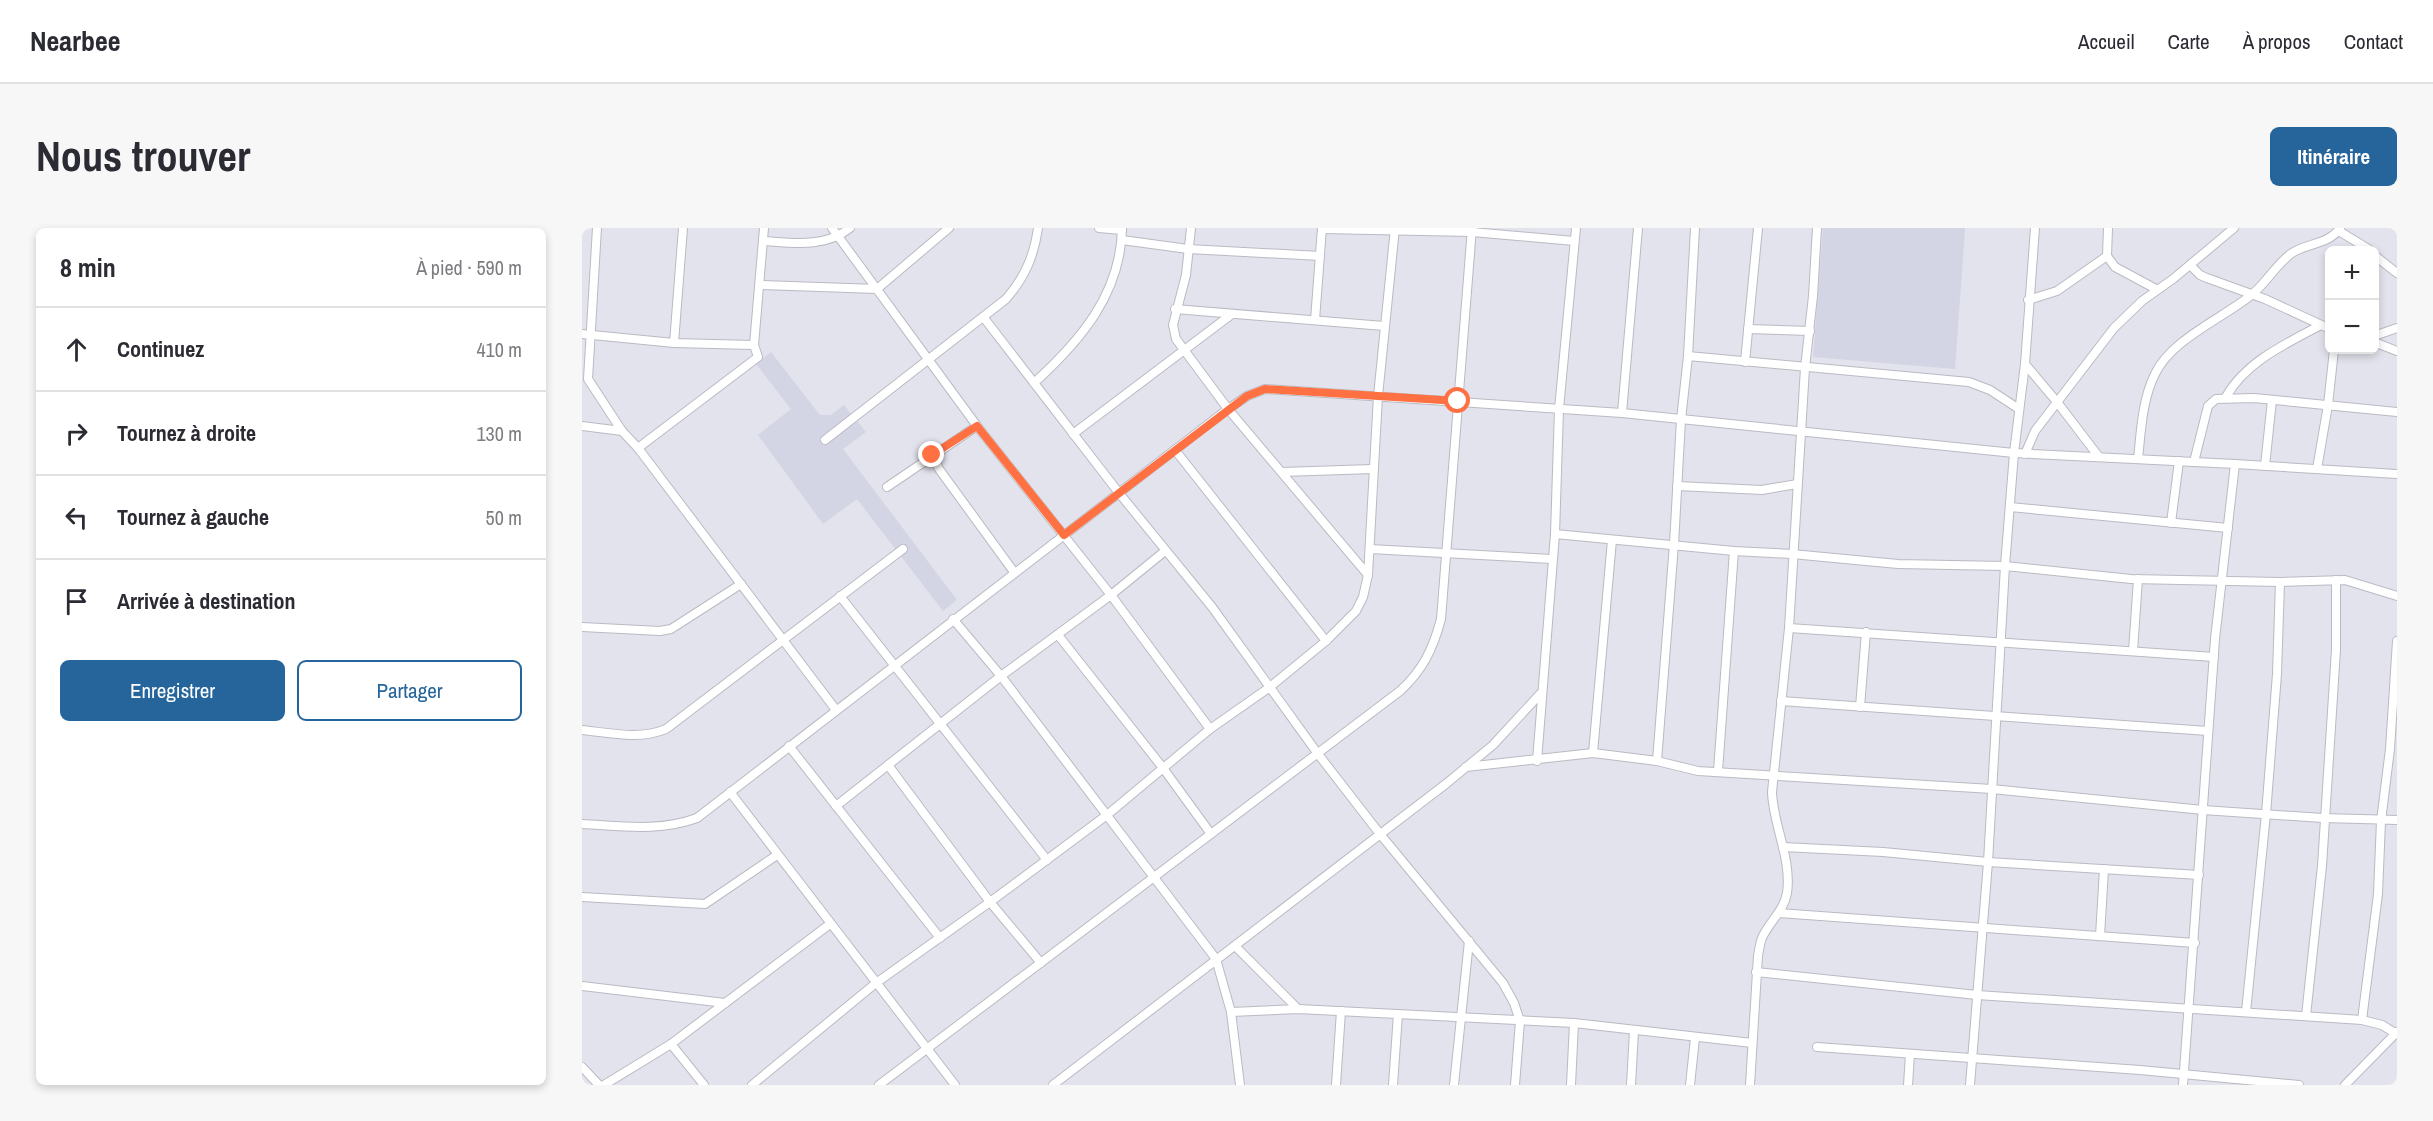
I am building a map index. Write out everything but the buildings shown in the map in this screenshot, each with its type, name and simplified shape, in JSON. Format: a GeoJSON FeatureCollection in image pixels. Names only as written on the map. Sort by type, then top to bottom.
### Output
{"type":"FeatureCollection","features":[{"type":"Feature","properties":{"kind":"street"},"geometry":{"type":"LineString","coordinates":[[597,228],[586,335],[588,379],[622,431],[638,448],[836,710]]}},
{"type":"Feature","properties":{"kind":"street"},"geometry":{"type":"LineString","coordinates":[[674,343],[683,228]]}},
{"type":"Feature","properties":{"kind":"street"},"geometry":{"type":"LineString","coordinates":[[638,448],[758,357],[754,345],[765,228]]}},
{"type":"Feature","properties":{"kind":"street"},"geometry":{"type":"LineString","coordinates":[[832,228],[977,426],[1111,595],[1210,729]]}},
{"type":"Feature","properties":{"kind":"street"},"geometry":{"type":"LineString","coordinates":[[764,241],[804,243],[839,237],[850,228]]}},
{"type":"Feature","properties":{"kind":"street"},"geometry":{"type":"LineString","coordinates":[[761,285],[877,289],[949,228]]}},
{"type":"Feature","properties":{"kind":"street"},"geometry":{"type":"LineString","coordinates":[[825,440],[984,318],[1019,284],[1029,268],[1038,228]]}},
{"type":"Feature","properties":{"kind":"street"},"geometry":{"type":"LineString","coordinates":[[1034,383],[1077,341],[1102,304],[1117,265],[1122,229],[1099,228]]}},
{"type":"Feature","properties":{"kind":"street"},"geometry":{"type":"LineString","coordinates":[[1191,228],[1186,275],[1175,309],[1173,325],[1176,339],[1228,409],[1368,574]]}},
{"type":"Feature","properties":{"kind":"street"},"geometry":{"type":"LineString","coordinates":[[1315,320],[1322,228],[1472,230],[1574,241]]}},
{"type":"Feature","properties":{"kind":"street"},"geometry":{"type":"LineString","coordinates":[[1537,760],[1555,534],[1559,409],[1576,228]]}},
{"type":"Feature","properties":{"kind":"street"},"geometry":{"type":"LineString","coordinates":[[1622,413],[1638,228]]}},
{"type":"Feature","properties":{"kind":"street"},"geometry":{"type":"LineString","coordinates":[[1657,761],[1674,544],[1680,420],[1688,356],[1695,228]]}},
{"type":"Feature","properties":{"kind":"street"},"geometry":{"type":"LineString","coordinates":[[1745,362],[1758,228]]}},
{"type":"Feature","properties":{"kind":"street"},"geometry":{"type":"LineString","coordinates":[[1750,1085],[1756,972],[1762,938],[1779,913],[1786,895],[1783,847],[1772,801],[1773,774],[1789,628],[1800,431],[1817,228]]}},
{"type":"Feature","properties":{"kind":"street"},"geometry":{"type":"LineString","coordinates":[[1970,1085],[1988,862],[2005,566],[2014,453],[2025,364],[2035,228]]}},
{"type":"Feature","properties":{"kind":"street"},"geometry":{"type":"LineString","coordinates":[[2108,228],[2107,256],[2115,267],[2156,289]]}},
{"type":"Feature","properties":{"kind":"street"},"geometry":{"type":"LineString","coordinates":[[2025,454],[2035,430],[2114,328],[2156,289],[2190,265],[2234,228]]}},
{"type":"Feature","properties":{"kind":"street"},"geometry":{"type":"LineString","coordinates":[[2138,459],[2143,411],[2155,374],[2164,360],[2183,342],[2252,295],[2290,255],[2334,236],[2339,229],[2364,246]]}},
{"type":"Feature","properties":{"kind":"street"},"geometry":{"type":"LineString","coordinates":[[752,1085],[876,983],[1107,815],[1210,729],[1270,687],[1326,641],[1356,611],[1363,597],[1368,574],[1378,396],[1394,230]]}},
{"type":"Feature","properties":{"kind":"street"},"geometry":{"type":"LineString","coordinates":[[879,1085],[1318,754],[1400,691],[1423,668],[1431,653],[1441,619],[1472,230]]}},
{"type":"Feature","properties":{"kind":"street"},"geometry":{"type":"LineString","coordinates":[[1122,240],[1188,249],[1320,256]]}},
{"type":"Feature","properties":{"kind":"street"},"geometry":{"type":"LineString","coordinates":[[2028,300],[2056,291],[2107,256]]}},
{"type":"Feature","properties":{"kind":"street"},"geometry":{"type":"LineString","coordinates":[[2379,259],[2397,273]]}},
{"type":"Feature","properties":{"kind":"street"},"geometry":{"type":"LineString","coordinates":[[2190,265],[2200,275],[2325,327]]}},
{"type":"Feature","properties":{"kind":"street"},"geometry":{"type":"LineString","coordinates":[[1175,309],[1384,326]]}},
{"type":"Feature","properties":{"kind":"street"},"geometry":{"type":"LineString","coordinates":[[1073,434],[1232,314]]}},
{"type":"Feature","properties":{"kind":"street"},"geometry":{"type":"LineString","coordinates":[[984,318],[1119,493],[1212,607],[1318,754],[1380,834],[1503,983],[1520,1021],[1515,1085]]}},
{"type":"Feature","properties":{"kind":"street"},"geometry":{"type":"LineString","coordinates":[[2226,397],[2233,384],[2250,369],[2270,354],[2321,325]]}},
{"type":"Feature","properties":{"kind":"street"},"geometry":{"type":"LineString","coordinates":[[2379,334],[2397,328]]}},
{"type":"Feature","properties":{"kind":"street"},"geometry":{"type":"LineString","coordinates":[[1748,329],[1810,332]]}},
{"type":"Feature","properties":{"kind":"street"},"geometry":{"type":"LineString","coordinates":[[586,335],[674,343],[754,345]]}},
{"type":"Feature","properties":{"kind":"street"},"geometry":{"type":"LineString","coordinates":[[2379,344],[2397,351]]}},
{"type":"Feature","properties":{"kind":"street"},"geometry":{"type":"LineString","coordinates":[[2317,469],[2334,354]]}},
{"type":"Feature","properties":{"kind":"street"},"geometry":{"type":"LineString","coordinates":[[1688,356],[1969,382],[1990,390],[2019,409]]}},
{"type":"Feature","properties":{"kind":"street"},"geometry":{"type":"LineString","coordinates":[[2025,364],[2099,457]]}},
{"type":"Feature","properties":{"kind":"street"},"geometry":{"type":"LineString","coordinates":[[582,824],[646,828],[681,824],[697,818],[1228,409],[1247,396],[1265,389],[1622,413],[2025,454],[2397,474]]}},
{"type":"Feature","properties":{"kind":"street"},"geometry":{"type":"LineString","coordinates":[[2194,462],[2208,406],[2217,399],[2226,397],[2272,400],[2397,412]]}},
{"type":"Feature","properties":{"kind":"street"},"geometry":{"type":"LineString","coordinates":[[2265,466],[2272,400]]}},
{"type":"Feature","properties":{"kind":"street"},"geometry":{"type":"LineString","coordinates":[[582,426],[622,431]]}},
{"type":"Feature","properties":{"kind":"street"},"geometry":{"type":"LineString","coordinates":[[887,487],[977,426]]}},
{"type":"Feature","properties":{"kind":"street"},"geometry":{"type":"LineString","coordinates":[[1175,450],[1326,641]]}},
{"type":"Feature","properties":{"kind":"street"},"geometry":{"type":"LineString","coordinates":[[932,455],[1014,572]]}},
{"type":"Feature","properties":{"kind":"street"},"geometry":{"type":"LineString","coordinates":[[2171,523],[2179,461]]}},
{"type":"Feature","properties":{"kind":"street"},"geometry":{"type":"LineString","coordinates":[[2183,1085],[2214,657],[2235,464]]}},
{"type":"Feature","properties":{"kind":"street"},"geometry":{"type":"LineString","coordinates":[[1282,472],[1373,469]]}},
{"type":"Feature","properties":{"kind":"street"},"geometry":{"type":"LineString","coordinates":[[1677,486],[1762,490],[1797,484]]}},
{"type":"Feature","properties":{"kind":"street"},"geometry":{"type":"LineString","coordinates":[[2010,507],[2228,528]]}},
{"type":"Feature","properties":{"kind":"street"},"geometry":{"type":"LineString","coordinates":[[1555,534],[1898,564],[2005,566],[2138,579],[2280,582],[2345,580],[2397,597]]}},
{"type":"Feature","properties":{"kind":"street"},"geometry":{"type":"LineString","coordinates":[[1593,753],[1612,540]]}},
{"type":"Feature","properties":{"kind":"street"},"geometry":{"type":"LineString","coordinates":[[582,730],[641,736],[666,729],[903,549]]}},
{"type":"Feature","properties":{"kind":"street"},"geometry":{"type":"LineString","coordinates":[[1370,549],[1552,559]]}},
{"type":"Feature","properties":{"kind":"street"},"geometry":{"type":"LineString","coordinates":[[836,806],[1165,551]]}},
{"type":"Feature","properties":{"kind":"street"},"geometry":{"type":"LineString","coordinates":[[1718,771],[1734,551]]}},
{"type":"Feature","properties":{"kind":"street"},"geometry":{"type":"LineString","coordinates":[[2133,651],[2138,579]]}},
{"type":"Feature","properties":{"kind":"street"},"geometry":{"type":"LineString","coordinates":[[2306,1016],[2316,938],[2336,650],[2336,580]]}},
{"type":"Feature","properties":{"kind":"street"},"geometry":{"type":"LineString","coordinates":[[2246,1012],[2266,814],[2277,674],[2280,582]]}},
{"type":"Feature","properties":{"kind":"street"},"geometry":{"type":"LineString","coordinates":[[582,627],[660,631],[671,629],[741,584]]}},
{"type":"Feature","properties":{"kind":"street"},"geometry":{"type":"LineString","coordinates":[[840,596],[1047,860]]}},
{"type":"Feature","properties":{"kind":"street"},"geometry":{"type":"LineString","coordinates":[[953,619],[1001,676],[1216,960],[1231,1012],[1240,1085]]}},
{"type":"Feature","properties":{"kind":"street"},"geometry":{"type":"LineString","coordinates":[[1789,628],[2214,657]]}},
{"type":"Feature","properties":{"kind":"street"},"geometry":{"type":"LineString","coordinates":[[1860,707],[1866,632]]}},
{"type":"Feature","properties":{"kind":"street"},"geometry":{"type":"LineString","coordinates":[[1058,635],[1163,768],[1211,834]]}},
{"type":"Feature","properties":{"kind":"street"},"geometry":{"type":"LineString","coordinates":[[2362,1020],[2378,894],[2381,821],[2390,749],[2397,641]]}},
{"type":"Feature","properties":{"kind":"street"},"geometry":{"type":"LineString","coordinates":[[1053,1085],[1466,767],[1493,744],[1541,693]]}},
{"type":"Feature","properties":{"kind":"street"},"geometry":{"type":"LineString","coordinates":[[1781,701],[2208,731]]}},
{"type":"Feature","properties":{"kind":"street"},"geometry":{"type":"LineString","coordinates":[[789,746],[940,938]]}},
{"type":"Feature","properties":{"kind":"street"},"geometry":{"type":"LineString","coordinates":[[1466,767],[1593,753],[1657,761],[1683,768],[1718,771],[1992,789],[2203,810],[2381,821],[2397,820]]}},
{"type":"Feature","properties":{"kind":"street"},"geometry":{"type":"LineString","coordinates":[[888,765],[990,902],[1041,963]]}},
{"type":"Feature","properties":{"kind":"street"},"geometry":{"type":"LineString","coordinates":[[730,792],[955,1085]]}},
{"type":"Feature","properties":{"kind":"street"},"geometry":{"type":"LineString","coordinates":[[1783,847],[1914,854],[1988,862],[2199,875]]}},
{"type":"Feature","properties":{"kind":"street"},"geometry":{"type":"LineString","coordinates":[[582,897],[705,904],[777,855]]}},
{"type":"Feature","properties":{"kind":"street"},"geometry":{"type":"LineString","coordinates":[[2100,936],[2104,869]]}},
{"type":"Feature","properties":{"kind":"street"},"geometry":{"type":"LineString","coordinates":[[1779,913],[2195,943]]}},
{"type":"Feature","properties":{"kind":"street"},"geometry":{"type":"LineString","coordinates":[[604,1085],[671,1044],[830,924]]}},
{"type":"Feature","properties":{"kind":"street"},"geometry":{"type":"LineString","coordinates":[[1454,1085],[1469,940]]}},
{"type":"Feature","properties":{"kind":"street"},"geometry":{"type":"LineString","coordinates":[[1234,946],[1298,1010]]}},
{"type":"Feature","properties":{"kind":"street"},"geometry":{"type":"LineString","coordinates":[[1756,972],[1977,995],[2362,1020],[2382,1025],[2396,1033],[2345,1085]]}},
{"type":"Feature","properties":{"kind":"street"},"geometry":{"type":"LineString","coordinates":[[582,987],[725,1003]]}},
{"type":"Feature","properties":{"kind":"street"},"geometry":{"type":"LineString","coordinates":[[1231,1012],[1341,1011],[1574,1023],[1752,1043]]}},
{"type":"Feature","properties":{"kind":"street"},"geometry":{"type":"LineString","coordinates":[[1336,1085],[1341,1011]]}},
{"type":"Feature","properties":{"kind":"street"},"geometry":{"type":"LineString","coordinates":[[1393,1085],[1398,1014]]}},
{"type":"Feature","properties":{"kind":"street"},"geometry":{"type":"LineString","coordinates":[[1571,1085],[1574,1023]]}},
{"type":"Feature","properties":{"kind":"street"},"geometry":{"type":"LineString","coordinates":[[1631,1085],[1634,1031]]}},
{"type":"Feature","properties":{"kind":"street"},"geometry":{"type":"LineString","coordinates":[[1690,1085],[1695,1038]]}},
{"type":"Feature","properties":{"kind":"street"},"geometry":{"type":"LineString","coordinates":[[671,1044],[704,1085]]}},
{"type":"Feature","properties":{"kind":"street"},"geometry":{"type":"LineString","coordinates":[[1816,1047],[2184,1074],[2299,1085]]}},
{"type":"Feature","properties":{"kind":"street"},"geometry":{"type":"LineString","coordinates":[[1908,1085],[1910,1054]]}},
{"type":"Feature","properties":{"kind":"street"},"geometry":{"type":"LineString","coordinates":[[582,1067],[599,1085]]}},
{"type":"Feature","properties":{"kind":"shaded area"},"geometry":{"type":"Polygon","coordinates":[[[1823,228],[1965,228],[1955,369],[1813,357],[1823,228]]]}},
{"type":"Feature","properties":{"kind":"shaded area"},"geometry":{"type":"Polygon","coordinates":[[[771,352],[820,415],[831,415],[844,405],[866,432],[843,449],[957,600],[943,611],[857,499],[823,524],[758,435],[791,409],[756,364],[771,352]]]}},
{"type":"Feature","properties":{"kind":"route"},"geometry":{"type":"LineString","coordinates":[[932,455],[977,426],[1064,535],[1247,396],[1265,389],[1458,401]]}}]}
